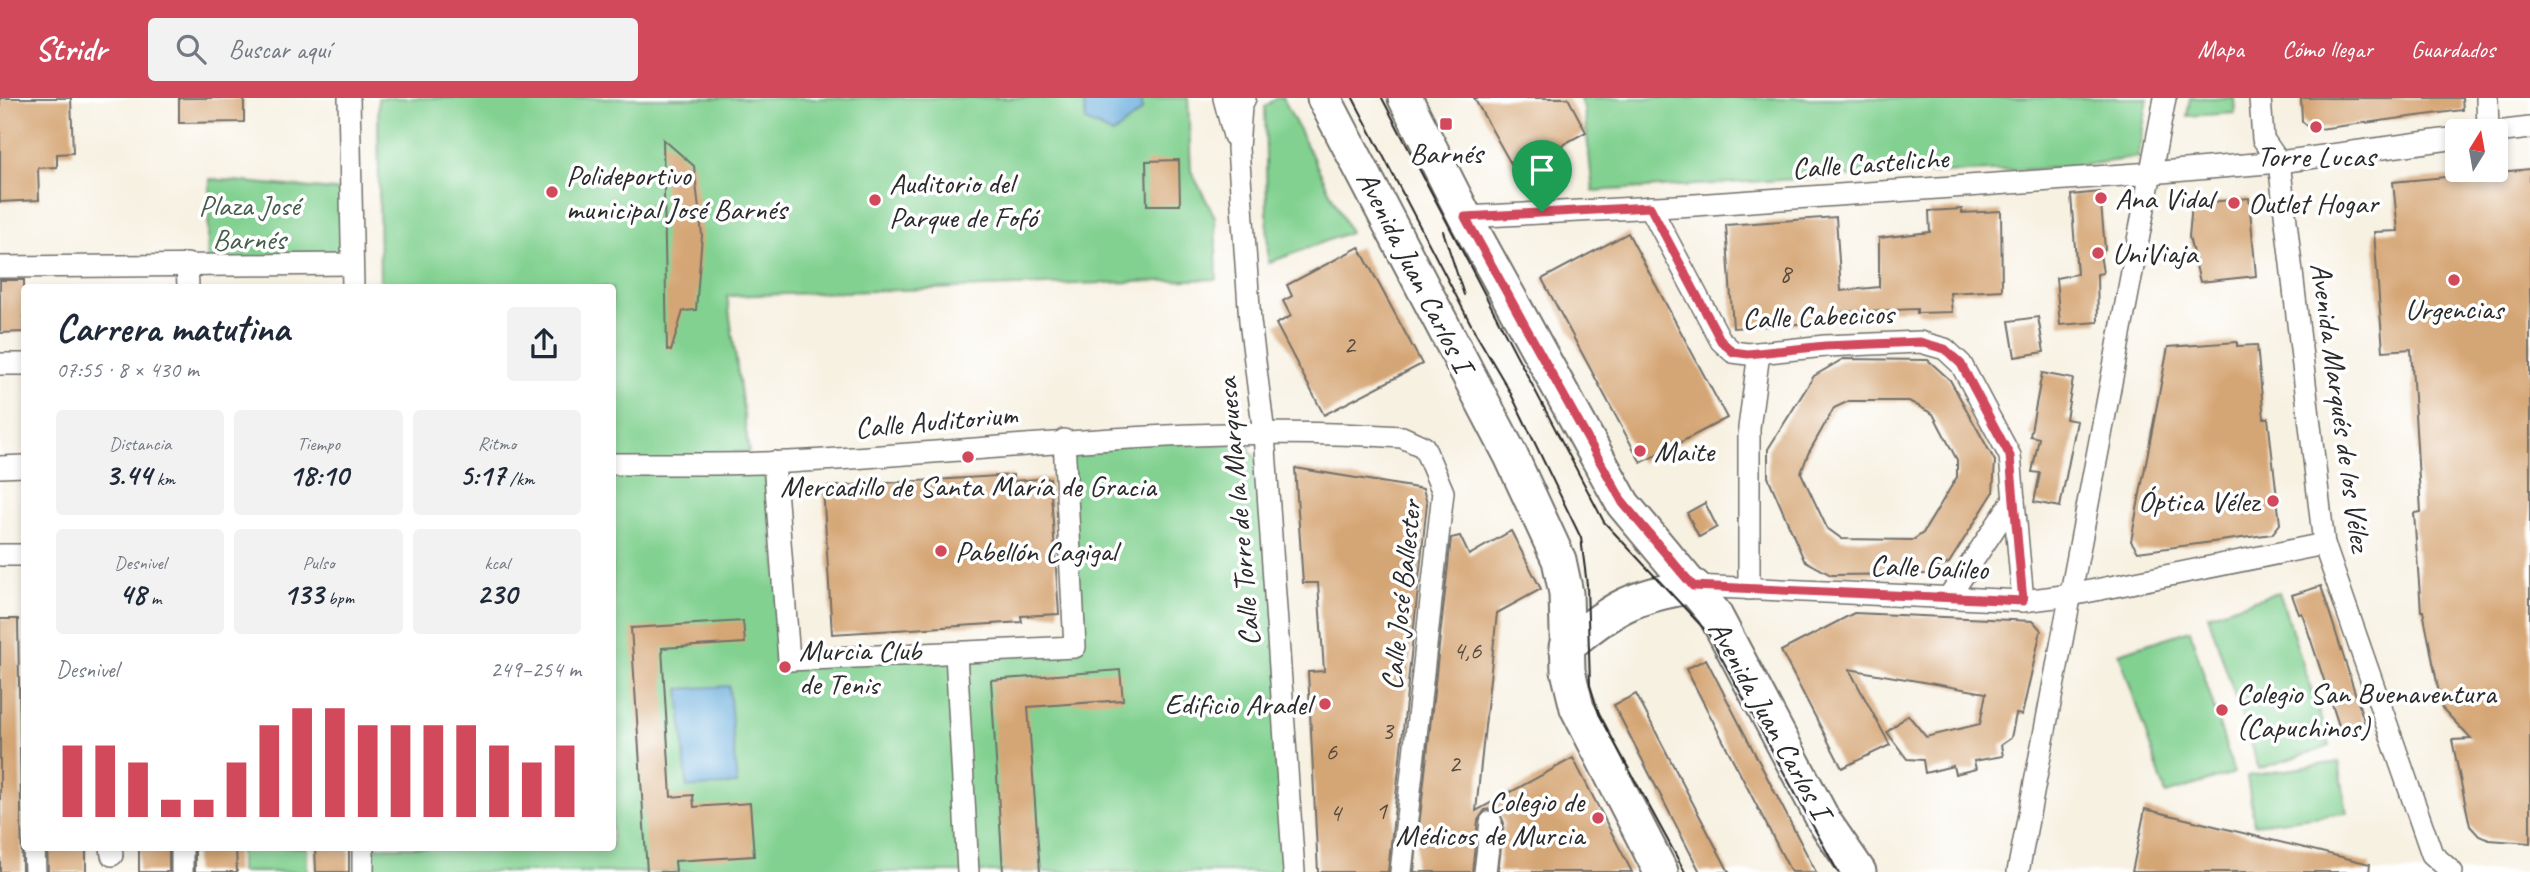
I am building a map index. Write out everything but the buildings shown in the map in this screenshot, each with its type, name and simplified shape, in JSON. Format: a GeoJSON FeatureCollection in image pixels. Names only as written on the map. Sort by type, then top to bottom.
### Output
{"type":"FeatureCollection","features":[{"type":"Feature","properties":{"kind":"main road","name":"Avenida Juan Carlos I"},"geometry":{"type":"LineString","coordinates":[[1324,98],[1504,443],[1559,560],[1566,593],[1566,647],[1577,708],[1661,872]]}},
{"type":"Feature","properties":{"kind":"main road","name":"Avenida Juan Carlos I"},"geometry":{"type":"LineString","coordinates":[[1405,98],[1465,217],[1623,503],[1713,613],[1824,821],[1859,872]]}},
{"type":"Feature","properties":{"kind":"main road"},"geometry":{"type":"LineString","coordinates":[[1566,647],[1601,618],[1648,594],[1693,586]]}},
{"type":"Feature","properties":{"kind":"street"},"geometry":{"type":"LineString","coordinates":[[349,98],[353,284]]}},
{"type":"Feature","properties":{"kind":"street"},"geometry":{"type":"LineString","coordinates":[[2018,872],[2165,98]]}},
{"type":"Feature","properties":{"kind":"street","name":"Avenida Marqués de los Vélez"},"geometry":{"type":"LineString","coordinates":[[2260,98],[2263,139],[2278,162],[2324,544],[2432,854],[2452,872]]}},
{"type":"Feature","properties":{"kind":"street"},"geometry":{"type":"LineString","coordinates":[[2487,98],[2487,119]]}},
{"type":"Feature","properties":{"kind":"street","name":"Calle Torre de la Marquesa"},"geometry":{"type":"LineString","coordinates":[[1238,100],[1238,148],[1250,321],[1264,434],[1294,872]]}},
{"type":"Feature","properties":{"kind":"street"},"geometry":{"type":"LineString","coordinates":[[2508,131],[2530,128]]}},
{"type":"Feature","properties":{"kind":"street","name":"Calle Casteliche"},"geometry":{"type":"LineString","coordinates":[[1465,217],[1650,207],[2152,172],[2278,162],[2445,140]]}},
{"type":"Feature","properties":{"kind":"street","name":"Calle Cabecicos"},"geometry":{"type":"LineString","coordinates":[[1650,207],[1721,341],[1733,352],[1759,353],[1825,346],[1920,342],[1945,349],[1961,364],[2010,456],[2023,601]]}},
{"type":"Feature","properties":{"kind":"street"},"geometry":{"type":"LineString","coordinates":[[187,264],[188,284]]}},
{"type":"Feature","properties":{"kind":"street"},"geometry":{"type":"LineString","coordinates":[[0,267],[352,264]]}},
{"type":"Feature","properties":{"kind":"street"},"geometry":{"type":"LineString","coordinates":[[1749,590],[1749,428],[1759,353]]}},
{"type":"Feature","properties":{"kind":"street"},"geometry":{"type":"LineString","coordinates":[[0,364],[21,364]]}},
{"type":"Feature","properties":{"kind":"street","name":"Calle Auditorium"},"geometry":{"type":"LineString","coordinates":[[616,464],[774,462],[1064,440],[1264,434]]}},
{"type":"Feature","properties":{"kind":"street","name":"Calle José Ballester"},"geometry":{"type":"LineString","coordinates":[[1264,434],[1402,437],[1424,447],[1443,492],[1401,872]]}},
{"type":"Feature","properties":{"kind":"street"},"geometry":{"type":"LineString","coordinates":[[774,462],[789,660],[1075,647],[1064,440]]}},
{"type":"Feature","properties":{"kind":"street"},"geometry":{"type":"LineString","coordinates":[[0,467],[21,466]]}},
{"type":"Feature","properties":{"kind":"street"},"geometry":{"type":"LineString","coordinates":[[1948,598],[2014,499]]}},
{"type":"Feature","properties":{"kind":"street","name":"Calle Galileo"},"geometry":{"type":"LineString","coordinates":[[1693,586],[2023,601],[2071,595],[2324,544]]}},
{"type":"Feature","properties":{"kind":"street"},"geometry":{"type":"LineString","coordinates":[[0,555],[21,555]]}},
{"type":"Feature","properties":{"kind":"street"},"geometry":{"type":"LineString","coordinates":[[956,653],[968,872]]}},
{"type":"Feature","properties":{"kind":"street"},"geometry":{"type":"LineString","coordinates":[[1485,872],[1491,822]]}},
{"type":"Feature","properties":{"kind":"street"},"geometry":{"type":"LineString","coordinates":[[34,851],[35,872]]}},
{"type":"Feature","properties":{"kind":"street"},"geometry":{"type":"LineString","coordinates":[[182,851],[182,872]]}},
{"type":"Feature","properties":{"kind":"street"},"geometry":{"type":"LineString","coordinates":[[363,851],[363,872]]}},
{"type":"Feature","properties":{"kind":"green space"},"geometry":{"type":"Polygon","coordinates":[[[378,98],[1188,98],[1191,171],[1215,217],[1217,279],[727,296],[749,452],[733,451],[763,463],[789,659],[1075,647],[1064,440],[1250,433],[1250,451],[1266,469],[1294,872],[363,872],[363,851],[616,851],[616,284],[380,284],[378,98]]]}},
{"type":"Feature","properties":{"kind":"green space"},"geometry":{"type":"Polygon","coordinates":[[[1276,98],[1283,98],[1350,232],[1268,263],[1265,107],[1276,98]]]}},
{"type":"Feature","properties":{"kind":"green space"},"geometry":{"type":"Polygon","coordinates":[[[1579,98],[2148,98],[2138,157],[2066,168],[1815,178],[1593,191],[1584,108],[1579,98]]]}},
{"type":"Feature","properties":{"kind":"green space"},"geometry":{"type":"Polygon","coordinates":[[[2190,98],[2234,98],[2235,113],[2187,116],[2190,98]]]}},
{"type":"Feature","properties":{"kind":"green space","name":"Plaza José Barnés"},"geometry":{"type":"Polygon","coordinates":[[[210,179],[344,191],[344,264],[207,263],[210,179]]]}},
{"type":"Feature","properties":{"kind":"green space"},"geometry":{"type":"Polygon","coordinates":[[[2279,592],[2330,746],[2259,769],[2208,615],[2279,592]]]}},
{"type":"Feature","properties":{"kind":"green space"},"geometry":{"type":"Polygon","coordinates":[[[2190,630],[2234,773],[2166,794],[2119,653],[2190,630]]]}},
{"type":"Feature","properties":{"kind":"green space"},"geometry":{"type":"Polygon","coordinates":[[[2339,762],[2347,813],[2254,824],[2247,776],[2339,762]]]}},
{"type":"Feature","properties":{"kind":"green space"},"geometry":{"type":"Polygon","coordinates":[[[240,851],[307,851],[307,872],[240,872],[240,851]]]}},
{"type":"Feature","properties":{"kind":"water"},"geometry":{"type":"Polygon","coordinates":[[[1083,98],[1142,98],[1142,111],[1113,134],[1086,121],[1083,98]]]}},
{"type":"Feature","properties":{"kind":"water"},"geometry":{"type":"Polygon","coordinates":[[[729,686],[737,784],[687,788],[679,689],[729,686]]]}},
{"type":"Feature","properties":{"kind":"tram line"},"geometry":{"type":"LineString","coordinates":[[1353,98],[1476,334],[1509,390],[1581,538],[1587,585],[1590,685],[1599,714],[1685,872]]}},
{"type":"Feature","properties":{"kind":"tram line"},"geometry":{"type":"LineString","coordinates":[[1382,98],[1604,522],[1708,633],[1838,872]]}},
{"type":"Feature","properties":{"kind":"tram line"},"geometry":{"type":"LineString","coordinates":[[1443,231],[1464,295]]}},
{"type":"Feature","properties":{"kind":"place","name":"Barnés"},"geometry":{"type":"Point","coordinates":[1446,124]}},
{"type":"Feature","properties":{"kind":"place","name":"Torre Lucas"},"geometry":{"type":"Point","coordinates":[2316,127]}},
{"type":"Feature","properties":{"kind":"place","name":"Polideportivo municipal José Barnés"},"geometry":{"type":"Point","coordinates":[552,192]}},
{"type":"Feature","properties":{"kind":"place","name":"Ana Vidal"},"geometry":{"type":"Point","coordinates":[2101,198]}},
{"type":"Feature","properties":{"kind":"place","name":"Auditorio del Parque de Fofó"},"geometry":{"type":"Point","coordinates":[875,200]}},
{"type":"Feature","properties":{"kind":"place","name":"Outlet Hogar"},"geometry":{"type":"Point","coordinates":[2234,203]}},
{"type":"Feature","properties":{"kind":"place","name":"UniViaja"},"geometry":{"type":"Point","coordinates":[2098,253]}},
{"type":"Feature","properties":{"kind":"place","name":"Urgencias"},"geometry":{"type":"Point","coordinates":[2454,280]}},
{"type":"Feature","properties":{"kind":"place","name":"Maite"},"geometry":{"type":"Point","coordinates":[1640,451]}},
{"type":"Feature","properties":{"kind":"place","name":"Mercadillo de Santa María de Gracia"},"geometry":{"type":"Point","coordinates":[968,457]}},
{"type":"Feature","properties":{"kind":"place","name":"Óptica Vélez"},"geometry":{"type":"Point","coordinates":[2273,501]}},
{"type":"Feature","properties":{"kind":"place","name":"Pabellón Cagigal"},"geometry":{"type":"Point","coordinates":[941,551]}},
{"type":"Feature","properties":{"kind":"place","name":"Murcia Club de Tenis"},"geometry":{"type":"Point","coordinates":[785,667]}},
{"type":"Feature","properties":{"kind":"place","name":"Edificio Aradel"},"geometry":{"type":"Point","coordinates":[1325,704]}},
{"type":"Feature","properties":{"kind":"place","name":"Colegio San Buenaventura (Capuchinos)"},"geometry":{"type":"Point","coordinates":[2222,710]}},
{"type":"Feature","properties":{"kind":"place","name":"Colegio de Médicos de Murcia"},"geometry":{"type":"Point","coordinates":[1598,818]}},
{"type":"Feature","properties":{"kind":"route"},"geometry":{"type":"LineString","coordinates":[[1650,207],[1721,341],[1733,352],[1748,354],[1825,346],[1920,342],[1945,349],[1961,364],[2010,456],[2023,601],[1693,586],[1623,503],[1465,217],[1542,212],[1650,207]]}}]}
